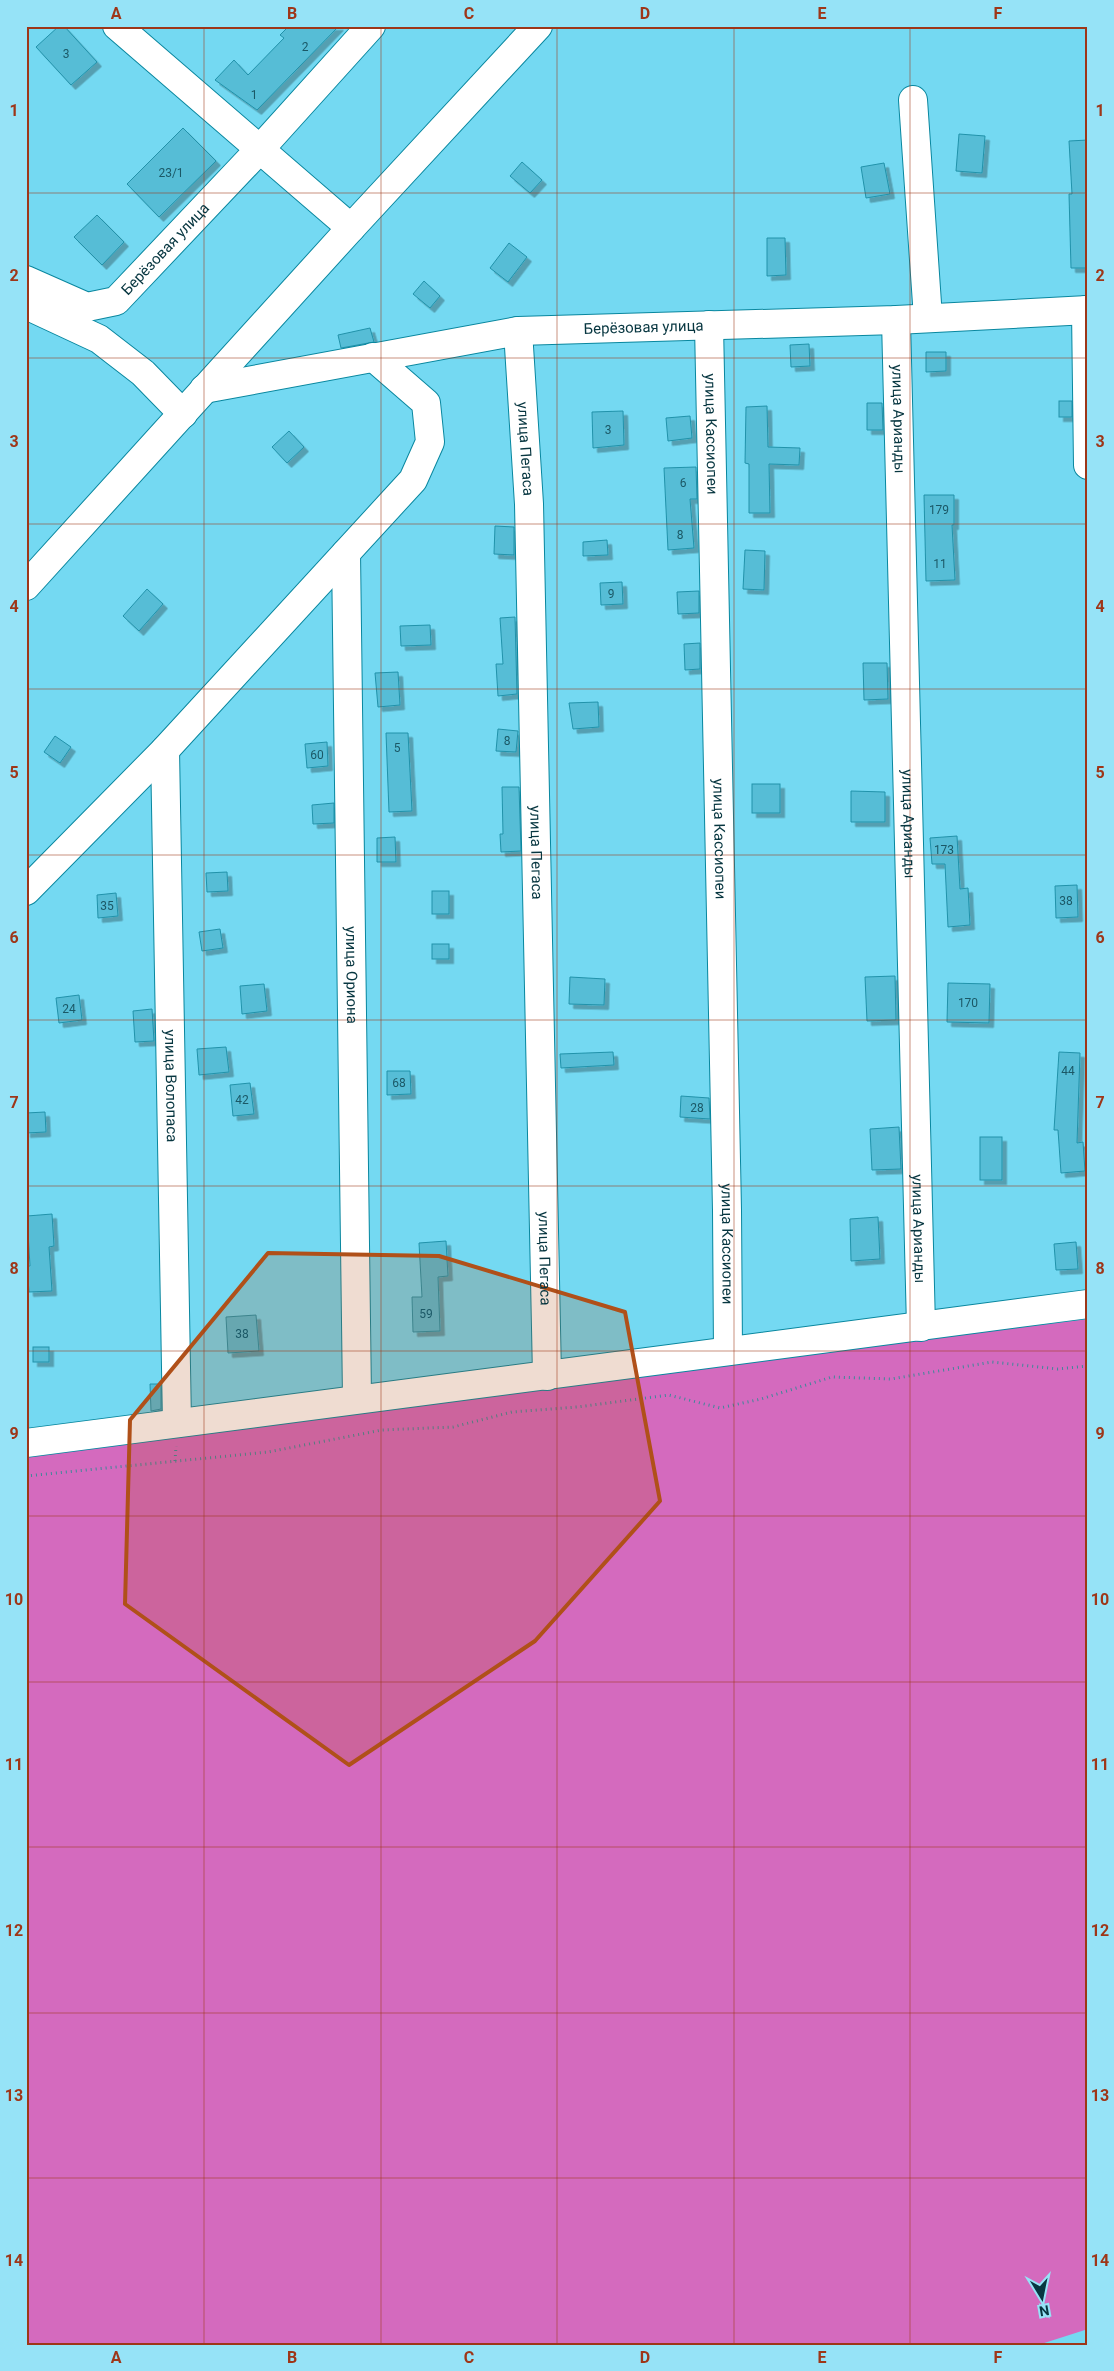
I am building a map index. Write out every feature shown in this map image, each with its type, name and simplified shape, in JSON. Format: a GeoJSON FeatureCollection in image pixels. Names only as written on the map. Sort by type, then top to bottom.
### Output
{"type":"FeatureCollection","features":[{"type":"Feature","properties":{"kind":"street"},"geometry":{"type":"LineString","coordinates":[[117,26],[351,228]]}},
{"type":"Feature","properties":{"kind":"street","name":"Берёзовая улица"},"geometry":{"type":"LineString","coordinates":[[26,280],[87,307],[116,301],[260,149],[371,26]]}},
{"type":"Feature","properties":{"kind":"street"},"geometry":{"type":"LineString","coordinates":[[26,586],[351,228],[538,26]]}},
{"type":"Feature","properties":{"kind":"street"},"geometry":{"type":"LineString","coordinates":[[913,100],[928,318]]}},
{"type":"Feature","properties":{"kind":"street"},"geometry":{"type":"LineString","coordinates":[[26,304],[100,339],[143,372],[183,414]]}},
{"type":"Feature","properties":{"kind":"street"},"geometry":{"type":"LineString","coordinates":[[1087,310],[1088,466]]}},
{"type":"Feature","properties":{"kind":"street","name":"Берёзовая улица"},"geometry":{"type":"LineString","coordinates":[[204,389],[518,331],[896,320],[1087,310]]}},
{"type":"Feature","properties":{"kind":"street","name":"улица Арианды"},"geometry":{"type":"LineString","coordinates":[[896,320],[921,1327]]}},
{"type":"Feature","properties":{"kind":"street","name":"улица Кассиопеи"},"geometry":{"type":"LineString","coordinates":[[709,325],[728,1210],[728,1351]]}},
{"type":"Feature","properties":{"kind":"street","name":"улица Пегаса"},"geometry":{"type":"LineString","coordinates":[[518,331],[529,504],[547,1376]]}},
{"type":"Feature","properties":{"kind":"street"},"geometry":{"type":"LineString","coordinates":[[26,891],[165,750],[413,480],[430,442],[426,403],[373,357]]}},
{"type":"Feature","properties":{"kind":"street","name":"улица Ориона"},"geometry":{"type":"LineString","coordinates":[[346,553],[357,1398]]}},
{"type":"Feature","properties":{"kind":"street","name":"улица Волопаса"},"geometry":{"type":"LineString","coordinates":[[165,750],[177,1423]]}},
{"type":"Feature","properties":{"kind":"street"},"geometry":{"type":"LineString","coordinates":[[26,1443],[357,1398],[547,1376],[1088,1304]]}},
{"type":"Feature","properties":{"kind":"path"},"geometry":{"type":"LineString","coordinates":[[26,1476],[268,1452],[382,1430],[453,1427],[512,1412],[577,1407],[669,1395],[720,1408],[761,1400],[832,1377],[891,1379],[992,1362],[1058,1369],[1088,1366]]}},
{"type":"Feature","properties":{"kind":"highlighted area"},"geometry":{"type":"Polygon","coordinates":[[[268,1253],[439,1256],[625,1312],[660,1501],[535,1641],[349,1765],[125,1604],[130,1420],[268,1253]]]}},
{"type":"Feature","properties":{"kind":"shaded area"},"geometry":{"type":"Polygon","coordinates":[[[1088,1319],[1088,2329],[1038,2345],[26,2345],[26,1451],[1088,1319]]]}},
{"type":"Feature","properties":{"kind":"building"},"geometry":{"type":"Polygon","coordinates":[[[59,26],[64,26],[97,62],[71,85],[36,47],[59,26]]]}},
{"type":"Feature","properties":{"kind":"building"},"geometry":{"type":"Polygon","coordinates":[[[289,26],[339,26],[257,110],[215,80],[234,60],[248,75],[284,38],[280,35],[289,26]]]}},
{"type":"Feature","properties":{"kind":"building"},"geometry":{"type":"Polygon","coordinates":[[[183,128],[216,161],[159,217],[127,184],[183,128]]]}},
{"type":"Feature","properties":{"kind":"building"},"geometry":{"type":"Polygon","coordinates":[[[959,134],[985,136],[982,173],[956,171],[959,134]]]}},
{"type":"Feature","properties":{"kind":"building"},"geometry":{"type":"Polygon","coordinates":[[[1088,140],[1088,268],[1071,268],[1069,194],[1072,194],[1069,141],[1088,140]]]}},
{"type":"Feature","properties":{"kind":"building"},"geometry":{"type":"Polygon","coordinates":[[[522,162],[542,180],[530,193],[510,176],[522,162]]]}},
{"type":"Feature","properties":{"kind":"building"},"geometry":{"type":"Polygon","coordinates":[[[884,163],[890,194],[866,198],[861,167],[884,163]]]}},
{"type":"Feature","properties":{"kind":"building"},"geometry":{"type":"Polygon","coordinates":[[[97,215],[124,242],[102,265],[74,237],[97,215]]]}},
{"type":"Feature","properties":{"kind":"building"},"geometry":{"type":"Polygon","coordinates":[[[767,238],[785,238],[786,275],[767,276],[767,238]]]}},
{"type":"Feature","properties":{"kind":"building"},"geometry":{"type":"Polygon","coordinates":[[[509,243],[527,257],[508,282],[490,268],[509,243]]]}},
{"type":"Feature","properties":{"kind":"building"},"geometry":{"type":"Polygon","coordinates":[[[424,281],[440,296],[430,308],[413,294],[424,281]]]}},
{"type":"Feature","properties":{"kind":"building"},"geometry":{"type":"Polygon","coordinates":[[[370,328],[374,342],[341,348],[338,335],[370,328]]]}},
{"type":"Feature","properties":{"kind":"building"},"geometry":{"type":"Polygon","coordinates":[[[809,344],[810,366],[791,367],[790,345],[809,344]]]}},
{"type":"Feature","properties":{"kind":"building"},"geometry":{"type":"Polygon","coordinates":[[[926,352],[946,352],[946,371],[926,372],[926,352]]]}},
{"type":"Feature","properties":{"kind":"building"},"geometry":{"type":"Polygon","coordinates":[[[1059,401],[1072,401],[1072,417],[1059,417],[1059,401]]]}},
{"type":"Feature","properties":{"kind":"building"},"geometry":{"type":"Polygon","coordinates":[[[867,403],[882,403],[883,430],[867,430],[867,403]]]}},
{"type":"Feature","properties":{"kind":"building"},"geometry":{"type":"Polygon","coordinates":[[[767,406],[768,447],[800,448],[799,465],[769,464],[770,513],[749,513],[749,464],[745,463],[746,407],[767,406]]]}},
{"type":"Feature","properties":{"kind":"building"},"geometry":{"type":"Polygon","coordinates":[[[623,411],[624,445],[593,448],[592,412],[623,411]]]}},
{"type":"Feature","properties":{"kind":"building"},"geometry":{"type":"Polygon","coordinates":[[[690,416],[692,438],[668,441],[666,418],[690,416]]]}},
{"type":"Feature","properties":{"kind":"building"},"geometry":{"type":"Polygon","coordinates":[[[289,431],[304,447],[287,463],[272,447],[289,431]]]}},
{"type":"Feature","properties":{"kind":"building"},"geometry":{"type":"Polygon","coordinates":[[[696,467],[697,499],[690,499],[694,548],[668,550],[664,468],[696,467]]]}},
{"type":"Feature","properties":{"kind":"building"},"geometry":{"type":"Polygon","coordinates":[[[924,495],[954,495],[954,525],[952,525],[955,580],[926,581],[924,495]]]}},
{"type":"Feature","properties":{"kind":"building"},"geometry":{"type":"Polygon","coordinates":[[[495,526],[514,527],[514,555],[494,554],[495,526]]]}},
{"type":"Feature","properties":{"kind":"building"},"geometry":{"type":"Polygon","coordinates":[[[607,540],[608,555],[583,556],[583,542],[607,540]]]}},
{"type":"Feature","properties":{"kind":"building"},"geometry":{"type":"Polygon","coordinates":[[[745,550],[765,551],[764,590],[743,589],[745,550]]]}},
{"type":"Feature","properties":{"kind":"building"},"geometry":{"type":"Polygon","coordinates":[[[622,582],[623,604],[601,605],[600,583],[622,582]]]}},
{"type":"Feature","properties":{"kind":"building"},"geometry":{"type":"Polygon","coordinates":[[[147,589],[163,604],[139,631],[123,616],[147,589]]]}},
{"type":"Feature","properties":{"kind":"building"},"geometry":{"type":"Polygon","coordinates":[[[699,591],[699,613],[678,614],[677,592],[699,591]]]}},
{"type":"Feature","properties":{"kind":"building"},"geometry":{"type":"Polygon","coordinates":[[[515,617],[517,694],[498,696],[496,664],[503,664],[500,618],[515,617]]]}},
{"type":"Feature","properties":{"kind":"building"},"geometry":{"type":"Polygon","coordinates":[[[430,625],[431,645],[401,646],[400,626],[430,625]]]}},
{"type":"Feature","properties":{"kind":"building"},"geometry":{"type":"Polygon","coordinates":[[[700,643],[700,669],[685,670],[684,644],[700,643]]]}},
{"type":"Feature","properties":{"kind":"building"},"geometry":{"type":"Polygon","coordinates":[[[863,663],[887,663],[888,699],[864,700],[863,663]]]}},
{"type":"Feature","properties":{"kind":"building"},"geometry":{"type":"Polygon","coordinates":[[[398,672],[400,705],[378,707],[375,673],[398,672]]]}},
{"type":"Feature","properties":{"kind":"building"},"geometry":{"type":"Polygon","coordinates":[[[598,702],[599,727],[573,729],[569,703],[598,702]]]}},
{"type":"Feature","properties":{"kind":"building"},"geometry":{"type":"Polygon","coordinates":[[[498,729],[518,731],[516,752],[496,751],[498,729]]]}},
{"type":"Feature","properties":{"kind":"building"},"geometry":{"type":"Polygon","coordinates":[[[386,733],[408,733],[412,811],[389,812],[386,733]]]}},
{"type":"Feature","properties":{"kind":"building"},"geometry":{"type":"Polygon","coordinates":[[[55,736],[71,747],[60,763],[44,752],[55,736]]]}},
{"type":"Feature","properties":{"kind":"building"},"geometry":{"type":"Polygon","coordinates":[[[327,742],[328,766],[307,768],[305,744],[327,742]]]}},
{"type":"Feature","properties":{"kind":"building"},"geometry":{"type":"Polygon","coordinates":[[[752,784],[780,784],[780,813],[752,813],[752,784]]]}},
{"type":"Feature","properties":{"kind":"building"},"geometry":{"type":"Polygon","coordinates":[[[502,787],[519,787],[521,851],[501,852],[500,834],[503,834],[502,787]]]}},
{"type":"Feature","properties":{"kind":"building"},"geometry":{"type":"Polygon","coordinates":[[[851,791],[885,792],[885,822],[851,822],[851,791]]]}},
{"type":"Feature","properties":{"kind":"building"},"geometry":{"type":"Polygon","coordinates":[[[334,803],[334,823],[313,824],[312,805],[334,803]]]}},
{"type":"Feature","properties":{"kind":"building"},"geometry":{"type":"Polygon","coordinates":[[[957,836],[960,889],[968,888],[970,925],[948,927],[945,864],[932,864],[930,838],[957,836]]]}},
{"type":"Feature","properties":{"kind":"building"},"geometry":{"type":"Polygon","coordinates":[[[395,837],[396,862],[377,862],[377,838],[395,837]]]}},
{"type":"Feature","properties":{"kind":"building"},"geometry":{"type":"Polygon","coordinates":[[[227,872],[228,891],[207,892],[206,873],[227,872]]]}},
{"type":"Feature","properties":{"kind":"building"},"geometry":{"type":"Polygon","coordinates":[[[1077,885],[1078,917],[1056,918],[1055,886],[1077,885]]]}},
{"type":"Feature","properties":{"kind":"building"},"geometry":{"type":"Polygon","coordinates":[[[432,891],[449,891],[449,914],[432,914],[432,891]]]}},
{"type":"Feature","properties":{"kind":"building"},"geometry":{"type":"Polygon","coordinates":[[[116,893],[118,916],[98,918],[97,895],[116,893]]]}},
{"type":"Feature","properties":{"kind":"building"},"geometry":{"type":"Polygon","coordinates":[[[220,929],[223,948],[202,951],[199,932],[220,929]]]}},
{"type":"Feature","properties":{"kind":"building"},"geometry":{"type":"Polygon","coordinates":[[[432,944],[449,944],[449,959],[432,959],[432,944]]]}},
{"type":"Feature","properties":{"kind":"building"},"geometry":{"type":"Polygon","coordinates":[[[895,976],[896,1020],[867,1021],[865,977],[895,976]]]}},
{"type":"Feature","properties":{"kind":"building"},"geometry":{"type":"Polygon","coordinates":[[[570,977],[605,979],[604,1005],[569,1004],[570,977]]]}},
{"type":"Feature","properties":{"kind":"building"},"geometry":{"type":"Polygon","coordinates":[[[948,983],[990,984],[989,1023],[947,1022],[948,983]]]}},
{"type":"Feature","properties":{"kind":"building"},"geometry":{"type":"Polygon","coordinates":[[[264,984],[267,1011],[242,1014],[240,986],[264,984]]]}},
{"type":"Feature","properties":{"kind":"building"},"geometry":{"type":"Polygon","coordinates":[[[79,995],[82,1020],[59,1023],[56,998],[79,995]]]}},
{"type":"Feature","properties":{"kind":"building"},"geometry":{"type":"Polygon","coordinates":[[[152,1009],[154,1041],[135,1042],[133,1011],[152,1009]]]}},
{"type":"Feature","properties":{"kind":"building"},"geometry":{"type":"Polygon","coordinates":[[[226,1047],[229,1072],[199,1075],[197,1049],[226,1047]]]}},
{"type":"Feature","properties":{"kind":"building"},"geometry":{"type":"Polygon","coordinates":[[[613,1052],[614,1065],[561,1068],[560,1054],[613,1052]]]}},
{"type":"Feature","properties":{"kind":"building"},"geometry":{"type":"Polygon","coordinates":[[[1059,1052],[1080,1053],[1077,1143],[1083,1142],[1085,1171],[1061,1173],[1058,1130],[1054,1130],[1059,1052]]]}},
{"type":"Feature","properties":{"kind":"building"},"geometry":{"type":"Polygon","coordinates":[[[387,1071],[410,1071],[411,1094],[387,1095],[387,1071]]]}},
{"type":"Feature","properties":{"kind":"building"},"geometry":{"type":"Polygon","coordinates":[[[250,1083],[254,1114],[233,1116],[230,1085],[250,1083]]]}},
{"type":"Feature","properties":{"kind":"building"},"geometry":{"type":"Polygon","coordinates":[[[681,1096],[709,1098],[710,1119],[680,1117],[681,1096]]]}},
{"type":"Feature","properties":{"kind":"building"},"geometry":{"type":"Polygon","coordinates":[[[45,1112],[46,1132],[26,1133],[26,1113],[45,1112]]]}},
{"type":"Feature","properties":{"kind":"building"},"geometry":{"type":"Polygon","coordinates":[[[899,1127],[901,1169],[872,1170],[870,1129],[899,1127]]]}},
{"type":"Feature","properties":{"kind":"building"},"geometry":{"type":"Polygon","coordinates":[[[980,1137],[1002,1137],[1002,1180],[980,1180],[980,1137]]]}},
{"type":"Feature","properties":{"kind":"building"},"geometry":{"type":"Polygon","coordinates":[[[52,1214],[54,1246],[49,1247],[52,1291],[29,1292],[27,1266],[30,1266],[27,1216],[52,1214]]]}},
{"type":"Feature","properties":{"kind":"building"},"geometry":{"type":"Polygon","coordinates":[[[878,1217],[880,1259],[851,1261],[850,1219],[878,1217]]]}},
{"type":"Feature","properties":{"kind":"building"},"geometry":{"type":"Polygon","coordinates":[[[446,1241],[448,1276],[438,1277],[440,1331],[413,1332],[412,1297],[422,1297],[419,1243],[446,1241]]]}},
{"type":"Feature","properties":{"kind":"building"},"geometry":{"type":"Polygon","coordinates":[[[1076,1242],[1078,1269],[1056,1270],[1054,1244],[1076,1242]]]}},
{"type":"Feature","properties":{"kind":"building"},"geometry":{"type":"Polygon","coordinates":[[[256,1315],[259,1351],[228,1353],[226,1317],[256,1315]]]}},
{"type":"Feature","properties":{"kind":"building"},"geometry":{"type":"Polygon","coordinates":[[[33,1347],[49,1347],[49,1362],[33,1362],[33,1347]]]}},
{"type":"Feature","properties":{"kind":"building"},"geometry":{"type":"Polygon","coordinates":[[[150,1384],[161,1384],[161,1409],[151,1411],[150,1384]]]}}]}
